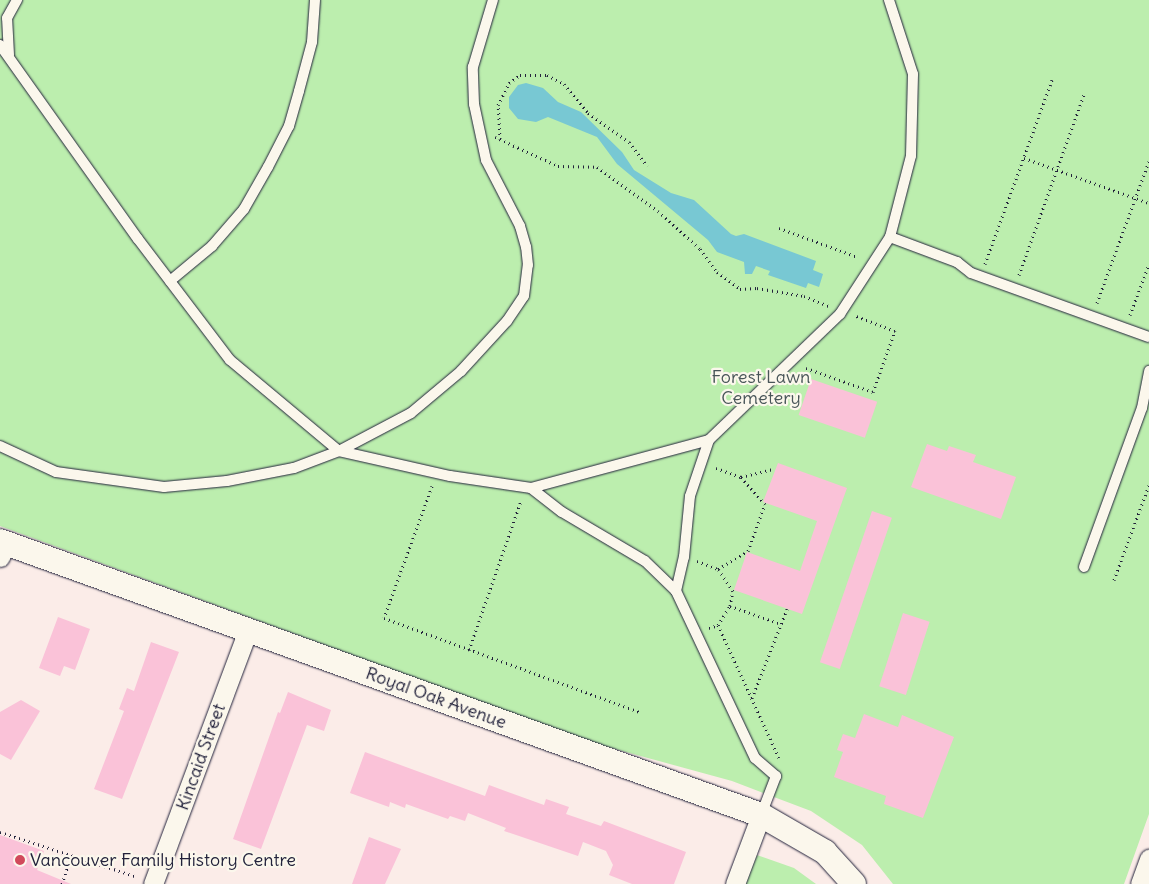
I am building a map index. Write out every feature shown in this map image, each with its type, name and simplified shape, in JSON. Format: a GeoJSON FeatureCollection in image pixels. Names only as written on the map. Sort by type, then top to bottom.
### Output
{"type":"FeatureCollection","features":[{"type":"Feature","properties":{"kind":"street","name":"Royal Oak Avenue"},"geometry":{"type":"LineString","coordinates":[[2,547],[248,630],[761,815],[825,852],[854,884]]}},
{"type":"Feature","properties":{"kind":"street","name":"Kincaid Street"},"geometry":{"type":"LineString","coordinates":[[145,881],[248,630]]}},
{"type":"Feature","properties":{"kind":"street"},"geometry":{"type":"LineString","coordinates":[[735,884],[761,815]]}},
{"type":"Feature","properties":{"kind":"street"},"geometry":{"type":"LineString","coordinates":[[1140,884],[1149,859]]}},
{"type":"Feature","properties":{"kind":"lane"},"geometry":{"type":"LineString","coordinates":[[9,55],[7,18],[17,0]]}},
{"type":"Feature","properties":{"kind":"lane"},"geometry":{"type":"LineString","coordinates":[[170,281],[212,246],[244,209],[268,167],[289,126],[299,91],[312,42],[315,0]]}},
{"type":"Feature","properties":{"kind":"lane"},"geometry":{"type":"LineString","coordinates":[[0,446],[56,472],[164,487],[227,481],[294,468],[339,451],[411,413],[461,371],[507,321],[524,296],[528,265],[526,247],[520,226],[486,160],[478,131],[473,67],[493,0]]}},
{"type":"Feature","properties":{"kind":"lane"},"geometry":{"type":"LineString","coordinates":[[676,591],[684,557],[690,496],[710,440],[791,363],[842,311],[890,237],[911,156],[913,74],[889,0]]}},
{"type":"Feature","properties":{"kind":"lane"},"geometry":{"type":"LineString","coordinates":[[0,45],[170,281],[230,360],[339,451],[436,473],[528,488],[710,440]]}},
{"type":"Feature","properties":{"kind":"lane"},"geometry":{"type":"LineString","coordinates":[[890,237],[957,262],[980,276],[1125,330],[1149,337]]}},
{"type":"Feature","properties":{"kind":"lane"},"geometry":{"type":"LineString","coordinates":[[1084,567],[1142,408],[1149,371]]}},
{"type":"Feature","properties":{"kind":"lane"},"geometry":{"type":"LineString","coordinates":[[528,488],[562,512],[645,562],[676,591],[755,758],[776,776],[761,815]]}},
{"type":"Feature","properties":{"kind":"path"},"geometry":{"type":"LineString","coordinates":[[500,139],[498,105],[508,83],[520,75],[547,75],[564,84],[588,113],[629,142],[646,166]]}},
{"type":"Feature","properties":{"kind":"path"},"geometry":{"type":"LineString","coordinates":[[980,276],[1052,80]]}},
{"type":"Feature","properties":{"kind":"path"},"geometry":{"type":"LineString","coordinates":[[1014,289],[1084,94]]}},
{"type":"Feature","properties":{"kind":"path"},"geometry":{"type":"LineString","coordinates":[[478,131],[558,166],[597,167],[658,211],[700,249],[717,272],[740,288],[757,288],[804,296],[895,331],[873,392],[791,363]]}},
{"type":"Feature","properties":{"kind":"path"},"geometry":{"type":"LineString","coordinates":[[1024,158],[1149,204]]}},
{"type":"Feature","properties":{"kind":"path"},"geometry":{"type":"LineString","coordinates":[[1092,317],[1149,161]]}},
{"type":"Feature","properties":{"kind":"path"},"geometry":{"type":"LineString","coordinates":[[779,228],[873,263]]}},
{"type":"Feature","properties":{"kind":"path"},"geometry":{"type":"LineString","coordinates":[[1125,330],[1149,264]]}},
{"type":"Feature","properties":{"kind":"path"},"geometry":{"type":"LineString","coordinates":[[702,462],[741,477],[764,504],[748,550],[718,569]]}},
{"type":"Feature","properties":{"kind":"path"},"geometry":{"type":"LineString","coordinates":[[741,477],[773,469]]}},
{"type":"Feature","properties":{"kind":"path"},"geometry":{"type":"LineString","coordinates":[[436,473],[384,618],[639,712]]}},
{"type":"Feature","properties":{"kind":"path"},"geometry":{"type":"LineString","coordinates":[[1114,580],[1149,485]]}},
{"type":"Feature","properties":{"kind":"path"},"geometry":{"type":"LineString","coordinates":[[469,650],[528,488]]}},
{"type":"Feature","properties":{"kind":"path"},"geometry":{"type":"LineString","coordinates":[[684,557],[718,569],[732,587],[730,606],[718,625],[696,632]]}},
{"type":"Feature","properties":{"kind":"path"},"geometry":{"type":"LineString","coordinates":[[730,606],[781,624]]}},
{"type":"Feature","properties":{"kind":"path"},"geometry":{"type":"LineString","coordinates":[[752,699],[787,609]]}},
{"type":"Feature","properties":{"kind":"path"},"geometry":{"type":"LineString","coordinates":[[718,625],[783,765]]}},
{"type":"Feature","properties":{"kind":"path"},"geometry":{"type":"LineString","coordinates":[[0,832],[145,881]]}},
{"type":"Feature","properties":{"kind":"path"},"geometry":{"type":"LineString","coordinates":[[62,884],[71,857]]}},
{"type":"Feature","properties":{"kind":"green space","name":"Forest Lawn Cemetery"},"geometry":{"type":"Polygon","coordinates":[[[0,0],[1149,0],[1149,814],[1124,884],[893,884],[862,845],[811,811],[732,781],[593,743],[0,526],[0,0]]]}},
{"type":"Feature","properties":{"kind":"green space"},"geometry":{"type":"Polygon","coordinates":[[[757,855],[794,868],[816,884],[745,884],[757,855]]]}},
{"type":"Feature","properties":{"kind":"water"},"geometry":{"type":"Polygon","coordinates":[[[526,83],[543,88],[558,102],[581,112],[622,152],[634,170],[671,193],[694,200],[731,234],[736,236],[744,234],[816,261],[813,270],[823,274],[819,287],[808,283],[806,288],[768,275],[770,271],[756,266],[752,274],[745,274],[744,262],[717,252],[708,240],[617,164],[597,137],[548,117],[536,122],[518,119],[509,108],[509,97],[518,85],[526,83]]]}},
{"type":"Feature","properties":{"kind":"building"},"geometry":{"type":"Polygon","coordinates":[[[811,379],[877,402],[865,438],[799,415],[811,379]]]}},
{"type":"Feature","properties":{"kind":"building"},"geometry":{"type":"Polygon","coordinates":[[[927,444],[947,451],[949,446],[976,455],[973,462],[1016,477],[1001,519],[911,487],[927,444]]]}},
{"type":"Feature","properties":{"kind":"building"},"geometry":{"type":"Polygon","coordinates":[[[778,463],[847,488],[802,614],[734,590],[747,552],[800,571],[817,521],[763,502],[778,463]]]}},
{"type":"Feature","properties":{"kind":"building"},"geometry":{"type":"Polygon","coordinates":[[[872,511],[892,518],[840,669],[820,662],[872,511]]]}},
{"type":"Feature","properties":{"kind":"building"},"geometry":{"type":"Polygon","coordinates":[[[903,613],[930,622],[906,695],[879,686],[903,613]]]}},
{"type":"Feature","properties":{"kind":"building"},"geometry":{"type":"Polygon","coordinates":[[[58,617],[90,629],[75,670],[64,666],[60,676],[39,668],[58,617]]]}},
{"type":"Feature","properties":{"kind":"building"},"geometry":{"type":"Polygon","coordinates":[[[151,642],[179,652],[122,799],[94,789],[124,711],[119,709],[127,688],[134,691],[151,642]]]}},
{"type":"Feature","properties":{"kind":"building"},"geometry":{"type":"Polygon","coordinates":[[[288,692],[331,710],[324,731],[307,725],[261,849],[233,839],[278,712],[280,713],[288,692]]]}},
{"type":"Feature","properties":{"kind":"building"},"geometry":{"type":"Polygon","coordinates":[[[21,700],[40,711],[11,760],[0,754],[0,712],[21,700]]]}},
{"type":"Feature","properties":{"kind":"building"},"geometry":{"type":"Polygon","coordinates":[[[864,714],[898,727],[902,715],[954,737],[923,818],[884,804],[886,796],[834,777],[843,752],[837,750],[843,734],[855,738],[864,714]]]}},
{"type":"Feature","properties":{"kind":"building"},"geometry":{"type":"Polygon","coordinates":[[[365,752],[485,796],[489,785],[544,805],[546,799],[569,807],[566,814],[601,826],[604,821],[686,852],[674,884],[632,884],[609,875],[613,865],[606,851],[583,842],[578,856],[504,831],[506,828],[468,813],[465,821],[450,816],[448,819],[406,804],[405,808],[390,802],[389,807],[350,793],[365,752]]]}},
{"type":"Feature","properties":{"kind":"building","name":"Vancouver Family History Centre"},"geometry":{"type":"Polygon","coordinates":[[[0,835],[44,851],[37,870],[71,884],[0,884],[0,835]]]}},
{"type":"Feature","properties":{"kind":"building"},"geometry":{"type":"Polygon","coordinates":[[[369,837],[401,849],[385,884],[352,884],[369,837]]]}},
{"type":"Feature","properties":{"kind":"place","name":"Vancouver Family History Centre"},"geometry":{"type":"Point","coordinates":[20,860]}}]}
